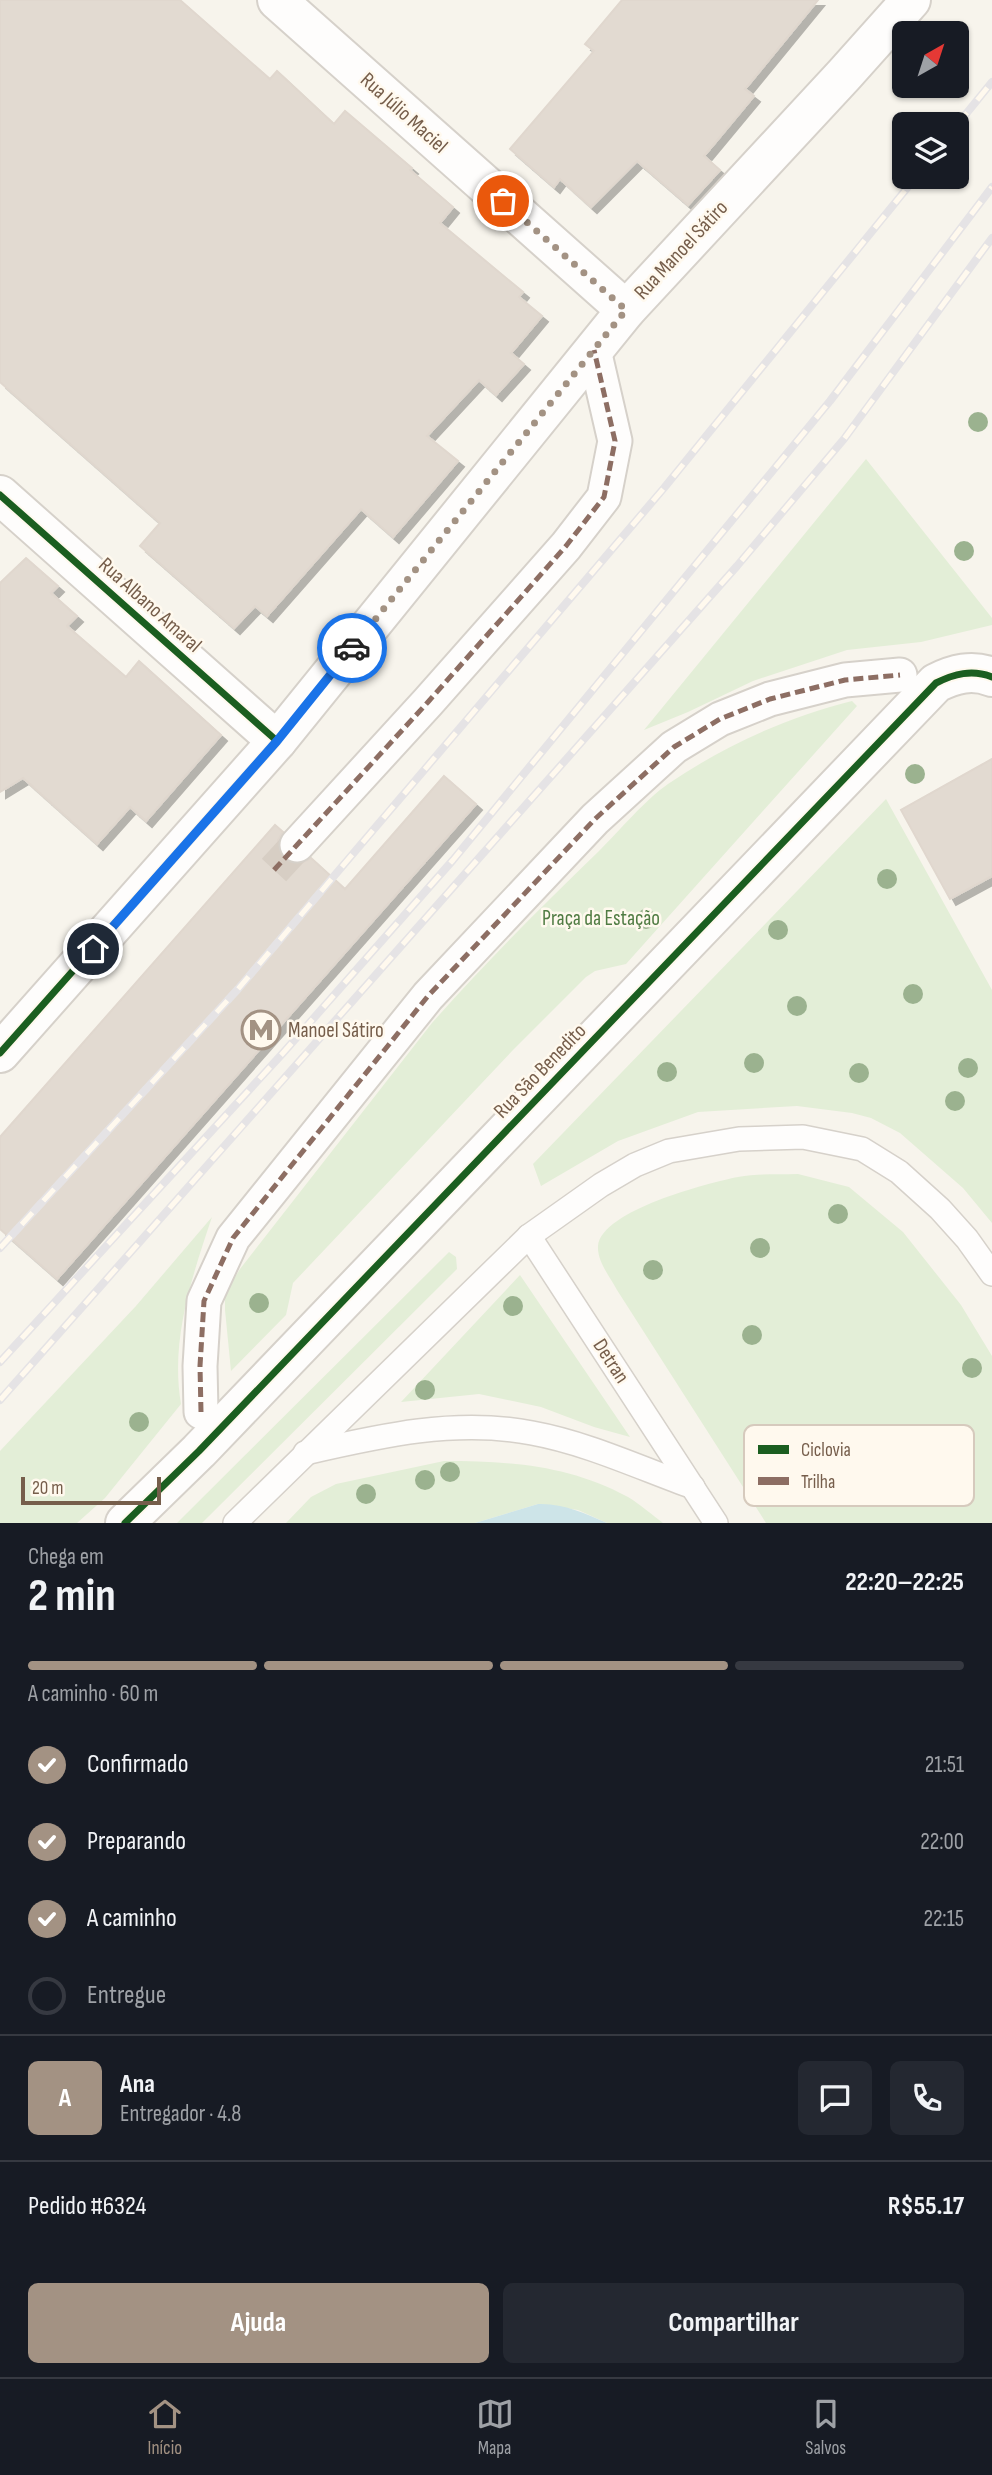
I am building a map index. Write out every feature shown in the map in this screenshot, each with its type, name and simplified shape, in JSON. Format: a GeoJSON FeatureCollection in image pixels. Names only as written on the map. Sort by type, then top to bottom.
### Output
{"type":"FeatureCollection","features":[{"type":"Feature","properties":{"kind":"street","name":"Rua Júlio Maciel"},"geometry":{"type":"LineString","coordinates":[[276,0],[626,310]]}},
{"type":"Feature","properties":{"kind":"street","name":"Rua Manoel Sátiro"},"geometry":{"type":"LineString","coordinates":[[0,1054],[277,741],[626,310],[845,75],[911,0]]}},
{"type":"Feature","properties":{"kind":"street"},"geometry":{"type":"LineString","coordinates":[[297,845],[447,682],[566,546],[604,497],[615,441],[594,349]]}},
{"type":"Feature","properties":{"kind":"street","name":"Rua Albano Amaral"},"geometry":{"type":"LineString","coordinates":[[0,495],[277,741]]}},
{"type":"Feature","properties":{"kind":"street","name":"Rua São Benedito"},"geometry":{"type":"LineString","coordinates":[[125,1523],[200,1451],[936,683],[954,674],[982,673],[992,677]]}},
{"type":"Feature","properties":{"kind":"street"},"geometry":{"type":"LineString","coordinates":[[201,1412],[200,1366],[204,1301],[233,1238],[428,996],[595,819],[674,747],[720,719],[771,699],[845,680],[900,676]]}},
{"type":"Feature","properties":{"kind":"lane"},"geometry":{"type":"LineString","coordinates":[[235,1523],[529,1236],[601,1185],[635,1165],[669,1151],[739,1139],[803,1137],[862,1149],[900,1172],[940,1209],[967,1239],[992,1274]]}},
{"type":"Feature","properties":{"kind":"lane","name":"Detran"},"geometry":{"type":"LineString","coordinates":[[529,1236],[716,1523]]}},
{"type":"Feature","properties":{"kind":"lane"},"geometry":{"type":"LineString","coordinates":[[305,1452],[374,1437],[451,1427],[506,1430],[531,1433],[587,1448],[693,1487]]}},
{"type":"Feature","properties":{"kind":"green space"},"geometry":{"type":"Polygon","coordinates":[[[866,459],[992,618],[992,625],[921,642],[847,650],[753,681],[644,730],[866,459]]]}},
{"type":"Feature","properties":{"kind":"green space","name":"Praça da Estação"},"geometry":{"type":"Polygon","coordinates":[[[852,701],[857,706],[626,964],[595,971],[586,977],[513,1050],[293,1283],[286,1315],[231,1371],[225,1293],[240,1269],[432,1023],[472,979],[668,784],[711,757],[757,734],[804,715],[852,701]]]}},
{"type":"Feature","properties":{"kind":"green space"},"geometry":{"type":"Polygon","coordinates":[[[886,799],[992,990],[992,1223],[963,1188],[900,1133],[871,1118],[852,1113],[797,1106],[698,1112],[618,1141],[541,1186],[533,1164],[886,799]]]}},
{"type":"Feature","properties":{"kind":"green space"},"geometry":{"type":"Polygon","coordinates":[[[798,1174],[849,1187],[903,1232],[961,1305],[992,1356],[992,1523],[766,1523],[755,1506],[974,1506],[974,1425],[744,1425],[744,1489],[617,1290],[602,1263],[598,1246],[604,1233],[617,1221],[636,1210],[682,1192],[753,1175],[798,1174]]]}},
{"type":"Feature","properties":{"kind":"green space"},"geometry":{"type":"Polygon","coordinates":[[[212,1217],[197,1263],[181,1333],[178,1380],[181,1404],[105,1498],[77,1523],[0,1523],[0,1451],[136,1306],[212,1217]]]}},
{"type":"Feature","properties":{"kind":"green space"},"geometry":{"type":"Polygon","coordinates":[[[449,1252],[456,1257],[457,1269],[202,1523],[177,1523],[449,1252]]]}},
{"type":"Feature","properties":{"kind":"green space"},"geometry":{"type":"Polygon","coordinates":[[[520,1275],[630,1437],[541,1407],[479,1394],[401,1402],[520,1275]]]}},
{"type":"Feature","properties":{"kind":"green space"},"geometry":{"type":"Polygon","coordinates":[[[444,1461],[516,1464],[584,1478],[628,1497],[663,1523],[607,1523],[578,1510],[538,1504],[475,1523],[286,1523],[311,1497],[336,1484],[444,1461]]]}},
{"type":"Feature","properties":{"kind":"water"},"geometry":{"type":"Polygon","coordinates":[[[538,1504],[565,1507],[607,1523],[475,1523],[538,1504]]]}},
{"type":"Feature","properties":{"kind":"building"},"geometry":{"type":"Polygon","coordinates":[[[0,0],[180,0],[270,79],[277,71],[334,124],[345,111],[412,168],[410,170],[453,207],[440,223],[523,292],[519,297],[542,316],[511,353],[524,364],[496,395],[479,380],[427,436],[458,461],[393,537],[361,509],[267,616],[255,606],[234,628],[140,546],[160,523],[0,382],[0,0]]]}},
{"type":"Feature","properties":{"kind":"building"},"geometry":{"type":"Polygon","coordinates":[[[622,0],[818,0],[745,89],[754,96],[704,156],[720,170],[688,205],[637,161],[591,207],[560,179],[554,187],[510,149],[594,51],[585,44],[622,0]]]}},
{"type":"Feature","properties":{"kind":"building"},"geometry":{"type":"Polygon","coordinates":[[[26,558],[58,586],[51,593],[77,616],[67,626],[126,677],[139,661],[221,735],[146,821],[130,807],[97,844],[23,778],[0,792],[0,583],[26,558]]]}},
{"type":"Feature","properties":{"kind":"building"},"geometry":{"type":"Polygon","coordinates":[[[992,759],[992,876],[950,899],[901,810],[992,759]]]}},
{"type":"Feature","properties":{"kind":"building"},"geometry":{"type":"Polygon","coordinates":[[[444,776],[476,804],[57,1279],[0,1229],[0,1137],[275,825],[283,832],[278,840],[279,850],[285,860],[294,864],[311,858],[345,889],[444,776]]]}},
{"type":"Feature","properties":{"kind":"tunnel"},"geometry":{"type":"LineString","coordinates":[[274,870],[297,845]]}},
{"type":"Feature","properties":{"kind":"railway"},"geometry":{"type":"LineString","coordinates":[[968,112],[992,82]]}},
{"type":"Feature","properties":{"kind":"railway"},"geometry":{"type":"LineString","coordinates":[[0,1362],[283,1053],[453,860],[830,401],[992,187]]}},
{"type":"Feature","properties":{"kind":"railway"},"geometry":{"type":"LineString","coordinates":[[0,1248],[238,989],[664,488],[906,189]]}},
{"type":"Feature","properties":{"kind":"railway"},"geometry":{"type":"LineString","coordinates":[[0,1400],[737,566],[844,439],[992,238]]}},
{"type":"Feature","properties":{"kind":"marked path"},"geometry":{"type":"LineString","coordinates":[[274,870],[428,702],[566,546],[604,497],[615,441],[594,350]]}},
{"type":"Feature","properties":{"kind":"marked path"},"geometry":{"type":"LineString","coordinates":[[201,1412],[200,1366],[204,1301],[233,1238],[428,996],[595,819],[674,747],[720,719],[770,699],[845,680],[900,675]]}},
{"type":"Feature","properties":{"kind":"cycle path"},"geometry":{"type":"LineString","coordinates":[[0,495],[277,741],[0,1053]]}},
{"type":"Feature","properties":{"kind":"cycle path"},"geometry":{"type":"LineString","coordinates":[[125,1523],[199,1451],[936,683],[963,674],[977,673],[992,677]]}},
{"type":"Feature","properties":{"kind":"way so far"},"geometry":{"type":"LineString","coordinates":[[352,648],[626,310],[503,201]]}},
{"type":"Feature","properties":{"kind":"place","name":"Manoel Sátiro"},"geometry":{"type":"Point","coordinates":[261,1030]}},
{"type":"Feature","properties":{"kind":"route"},"geometry":{"type":"LineString","coordinates":[[93,949],[277,741],[352,648]]}}]}
